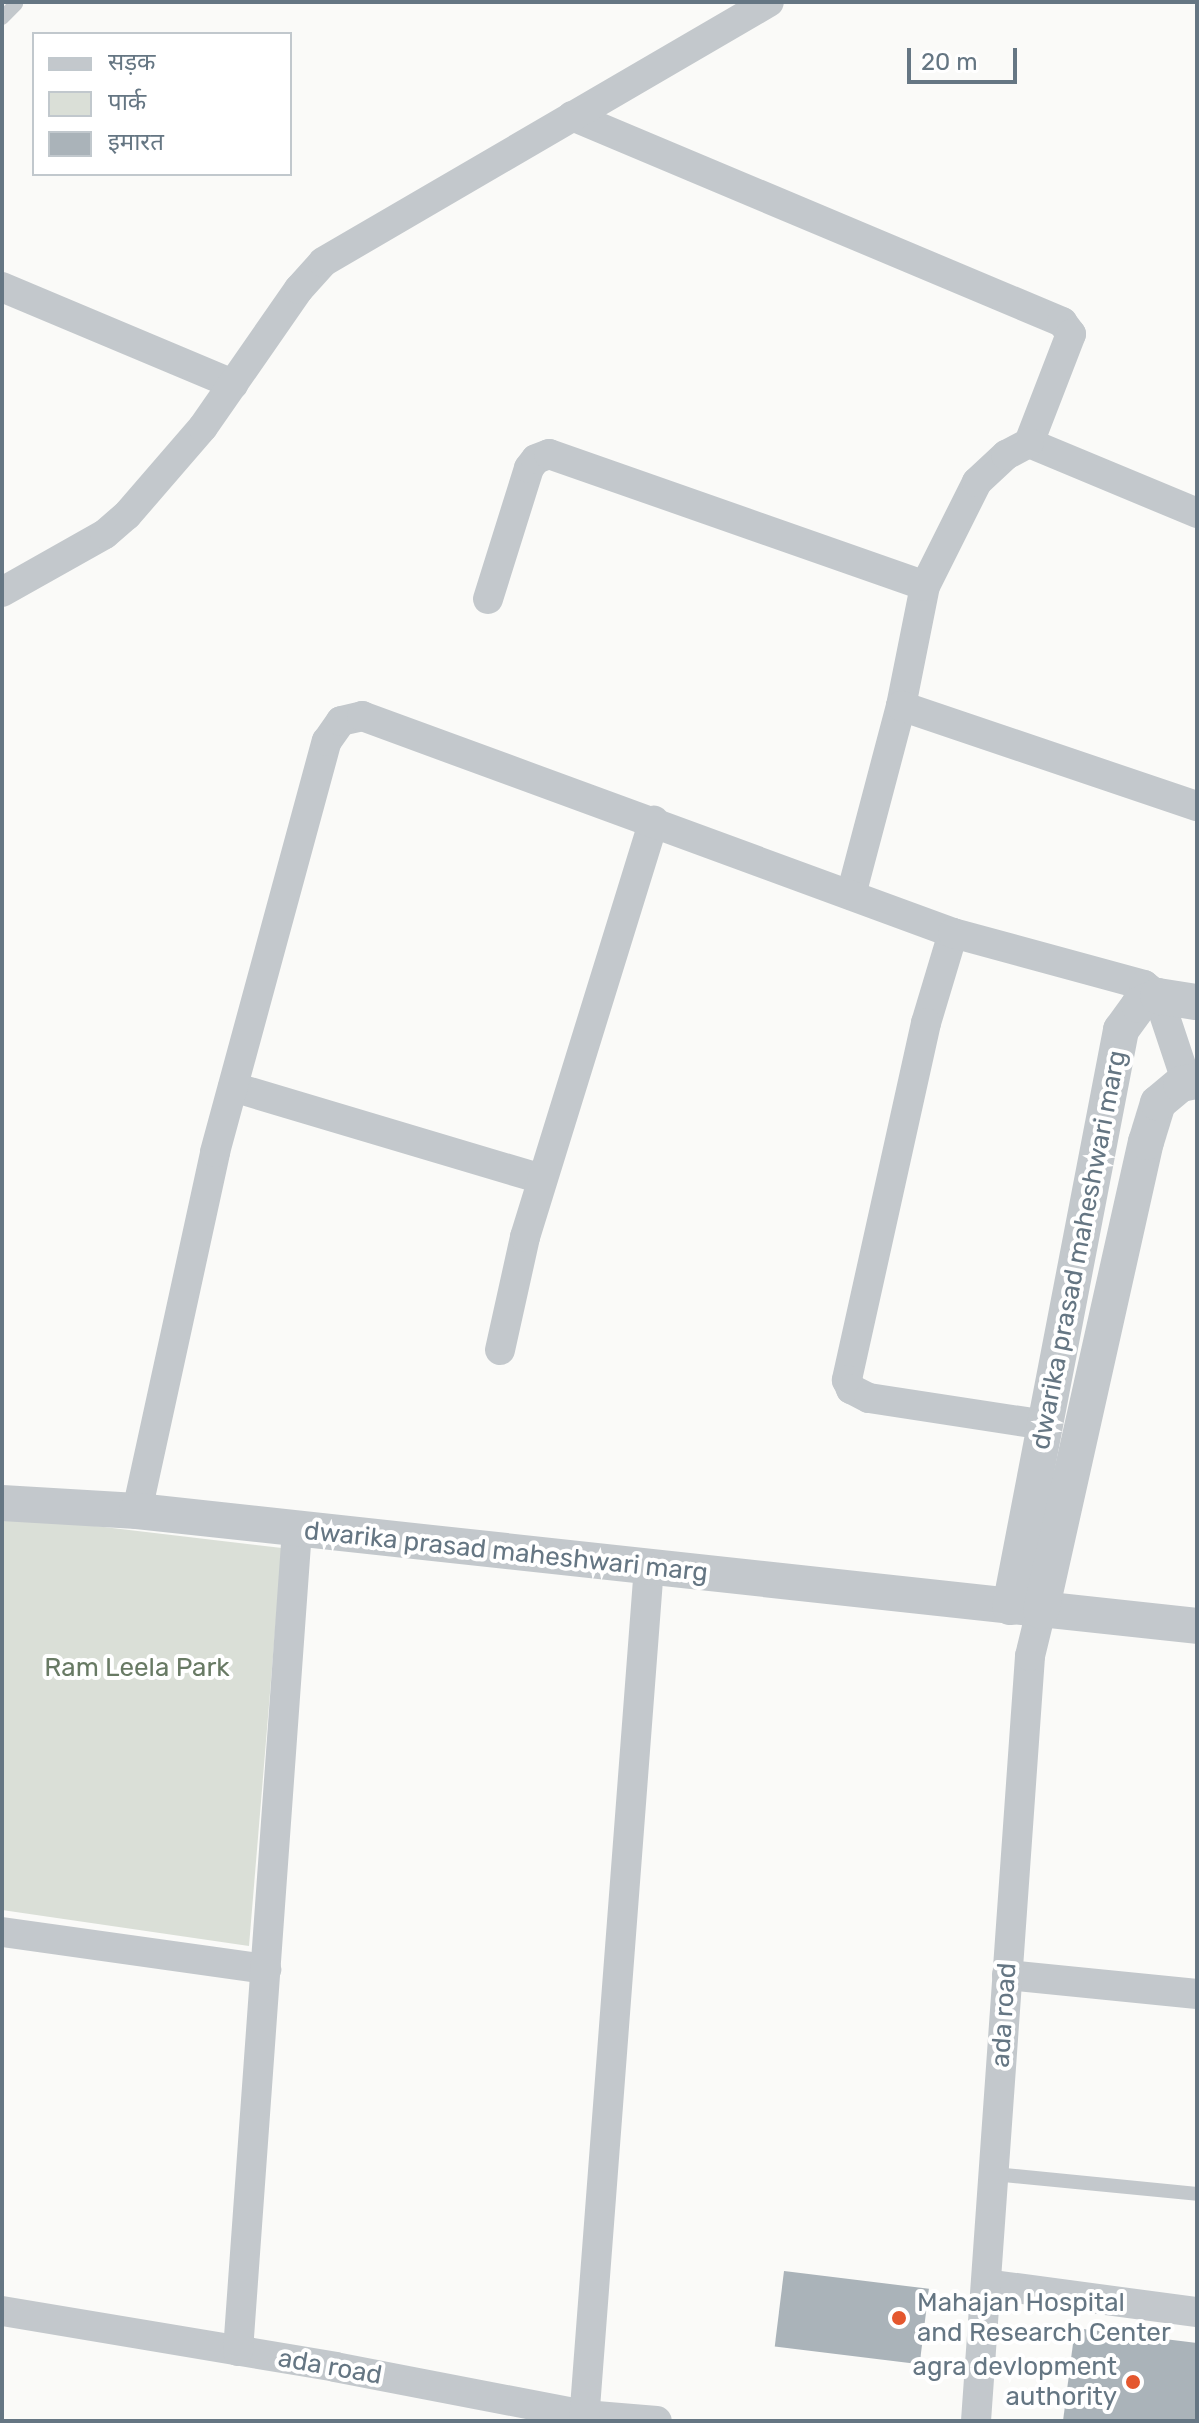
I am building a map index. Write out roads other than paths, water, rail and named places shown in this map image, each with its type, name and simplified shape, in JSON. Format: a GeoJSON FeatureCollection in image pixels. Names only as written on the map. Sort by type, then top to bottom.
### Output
{"type":"FeatureCollection","features":[{"type":"Feature","properties":{"kind":"street"},"geometry":{"type":"LineString","coordinates":[[2,592],[105,534],[127,515],[203,427],[299,289],[323,262],[769,2]]}},
{"type":"Feature","properties":{"kind":"street"},"geometry":{"type":"LineString","coordinates":[[572,116],[1062,322],[1071,334],[1029,443],[985,471],[925,586],[901,706],[851,895]]}},
{"type":"Feature","properties":{"kind":"street"},"geometry":{"type":"LineString","coordinates":[[2,287],[233,384]]}},
{"type":"Feature","properties":{"kind":"street"},"geometry":{"type":"LineString","coordinates":[[1029,443],[1197,513]]}},
{"type":"Feature","properties":{"kind":"street"},"geometry":{"type":"LineString","coordinates":[[488,599],[529,468],[536,459],[549,454],[925,586]]}},
{"type":"Feature","properties":{"kind":"street"},"geometry":{"type":"LineString","coordinates":[[901,706],[1197,806]]}},
{"type":"Feature","properties":{"kind":"street"},"geometry":{"type":"LineString","coordinates":[[137,1511],[215,1152],[327,741],[341,721],[362,716],[953,933],[1144,985],[1158,996],[1197,1002]]}},
{"type":"Feature","properties":{"kind":"street"},"geometry":{"type":"LineString","coordinates":[[500,1350],[525,1237],[654,821]]}},
{"type":"Feature","properties":{"kind":"street"},"geometry":{"type":"LineString","coordinates":[[953,933],[926,1023],[847,1380],[851,1389],[869,1398],[1045,1425]]}},
{"type":"Feature","properties":{"kind":"street"},"geometry":{"type":"LineString","coordinates":[[1158,996],[1192,1082]]}},
{"type":"Feature","properties":{"kind":"street","name":"dwarika prasad maheshwari marg"},"geometry":{"type":"LineString","coordinates":[[1026,1609],[1045,1425],[1121,1030],[1139,1005],[1158,996]]}},
{"type":"Feature","properties":{"kind":"street","name":"dwarika prasad maheshwari marg"},"geometry":{"type":"LineString","coordinates":[[1026,1609],[1158,1103],[1168,1091],[1192,1082]]}},
{"type":"Feature","properties":{"kind":"street"},"geometry":{"type":"LineString","coordinates":[[233,1087],[542,1179]]}},
{"type":"Feature","properties":{"kind":"street","name":"dwarika prasad maheshwari marg"},"geometry":{"type":"LineString","coordinates":[[2,1503],[137,1511],[1197,1626]]}},
{"type":"Feature","properties":{"kind":"street"},"geometry":{"type":"LineString","coordinates":[[238,2351],[297,1529]]}},
{"type":"Feature","properties":{"kind":"street"},"geometry":{"type":"LineString","coordinates":[[584,2418],[649,1567]]}},
{"type":"Feature","properties":{"kind":"street","name":"ada road"},"geometry":{"type":"LineString","coordinates":[[976,2421],[1030,1656],[1026,1609]]}},
{"type":"Feature","properties":{"kind":"street"},"geometry":{"type":"LineString","coordinates":[[2,1932],[266,1969]]}},
{"type":"Feature","properties":{"kind":"street"},"geometry":{"type":"LineString","coordinates":[[1007,1975],[1197,1994]]}},
{"type":"Feature","properties":{"kind":"street"},"geometry":{"type":"LineString","coordinates":[[986,2284],[1197,2312]]}},
{"type":"Feature","properties":{"kind":"street","name":"ada road"},"geometry":{"type":"LineString","coordinates":[[2,2311],[238,2351],[584,2418],[657,2421]]}},
{"type":"Feature","properties":{"kind":"lane"},"geometry":{"type":"LineString","coordinates":[[2,18],[16,4]]}},
{"type":"Feature","properties":{"kind":"lane"},"geometry":{"type":"LineString","coordinates":[[994,2174],[1197,2194]]}},
{"type":"Feature","properties":{"kind":"place","name":"Mahajan Hospital and Research Center"},"geometry":{"type":"Point","coordinates":[899,2318]}},
{"type":"Feature","properties":{"kind":"place","name":"agra devlopment authority"},"geometry":{"type":"Point","coordinates":[1133,2382]}},
{"type":"Feature","properties":{"kind":"park label","name":"Ram Leela Park"},"geometry":{"type":"Point","coordinates":[137,1668]}}]}
